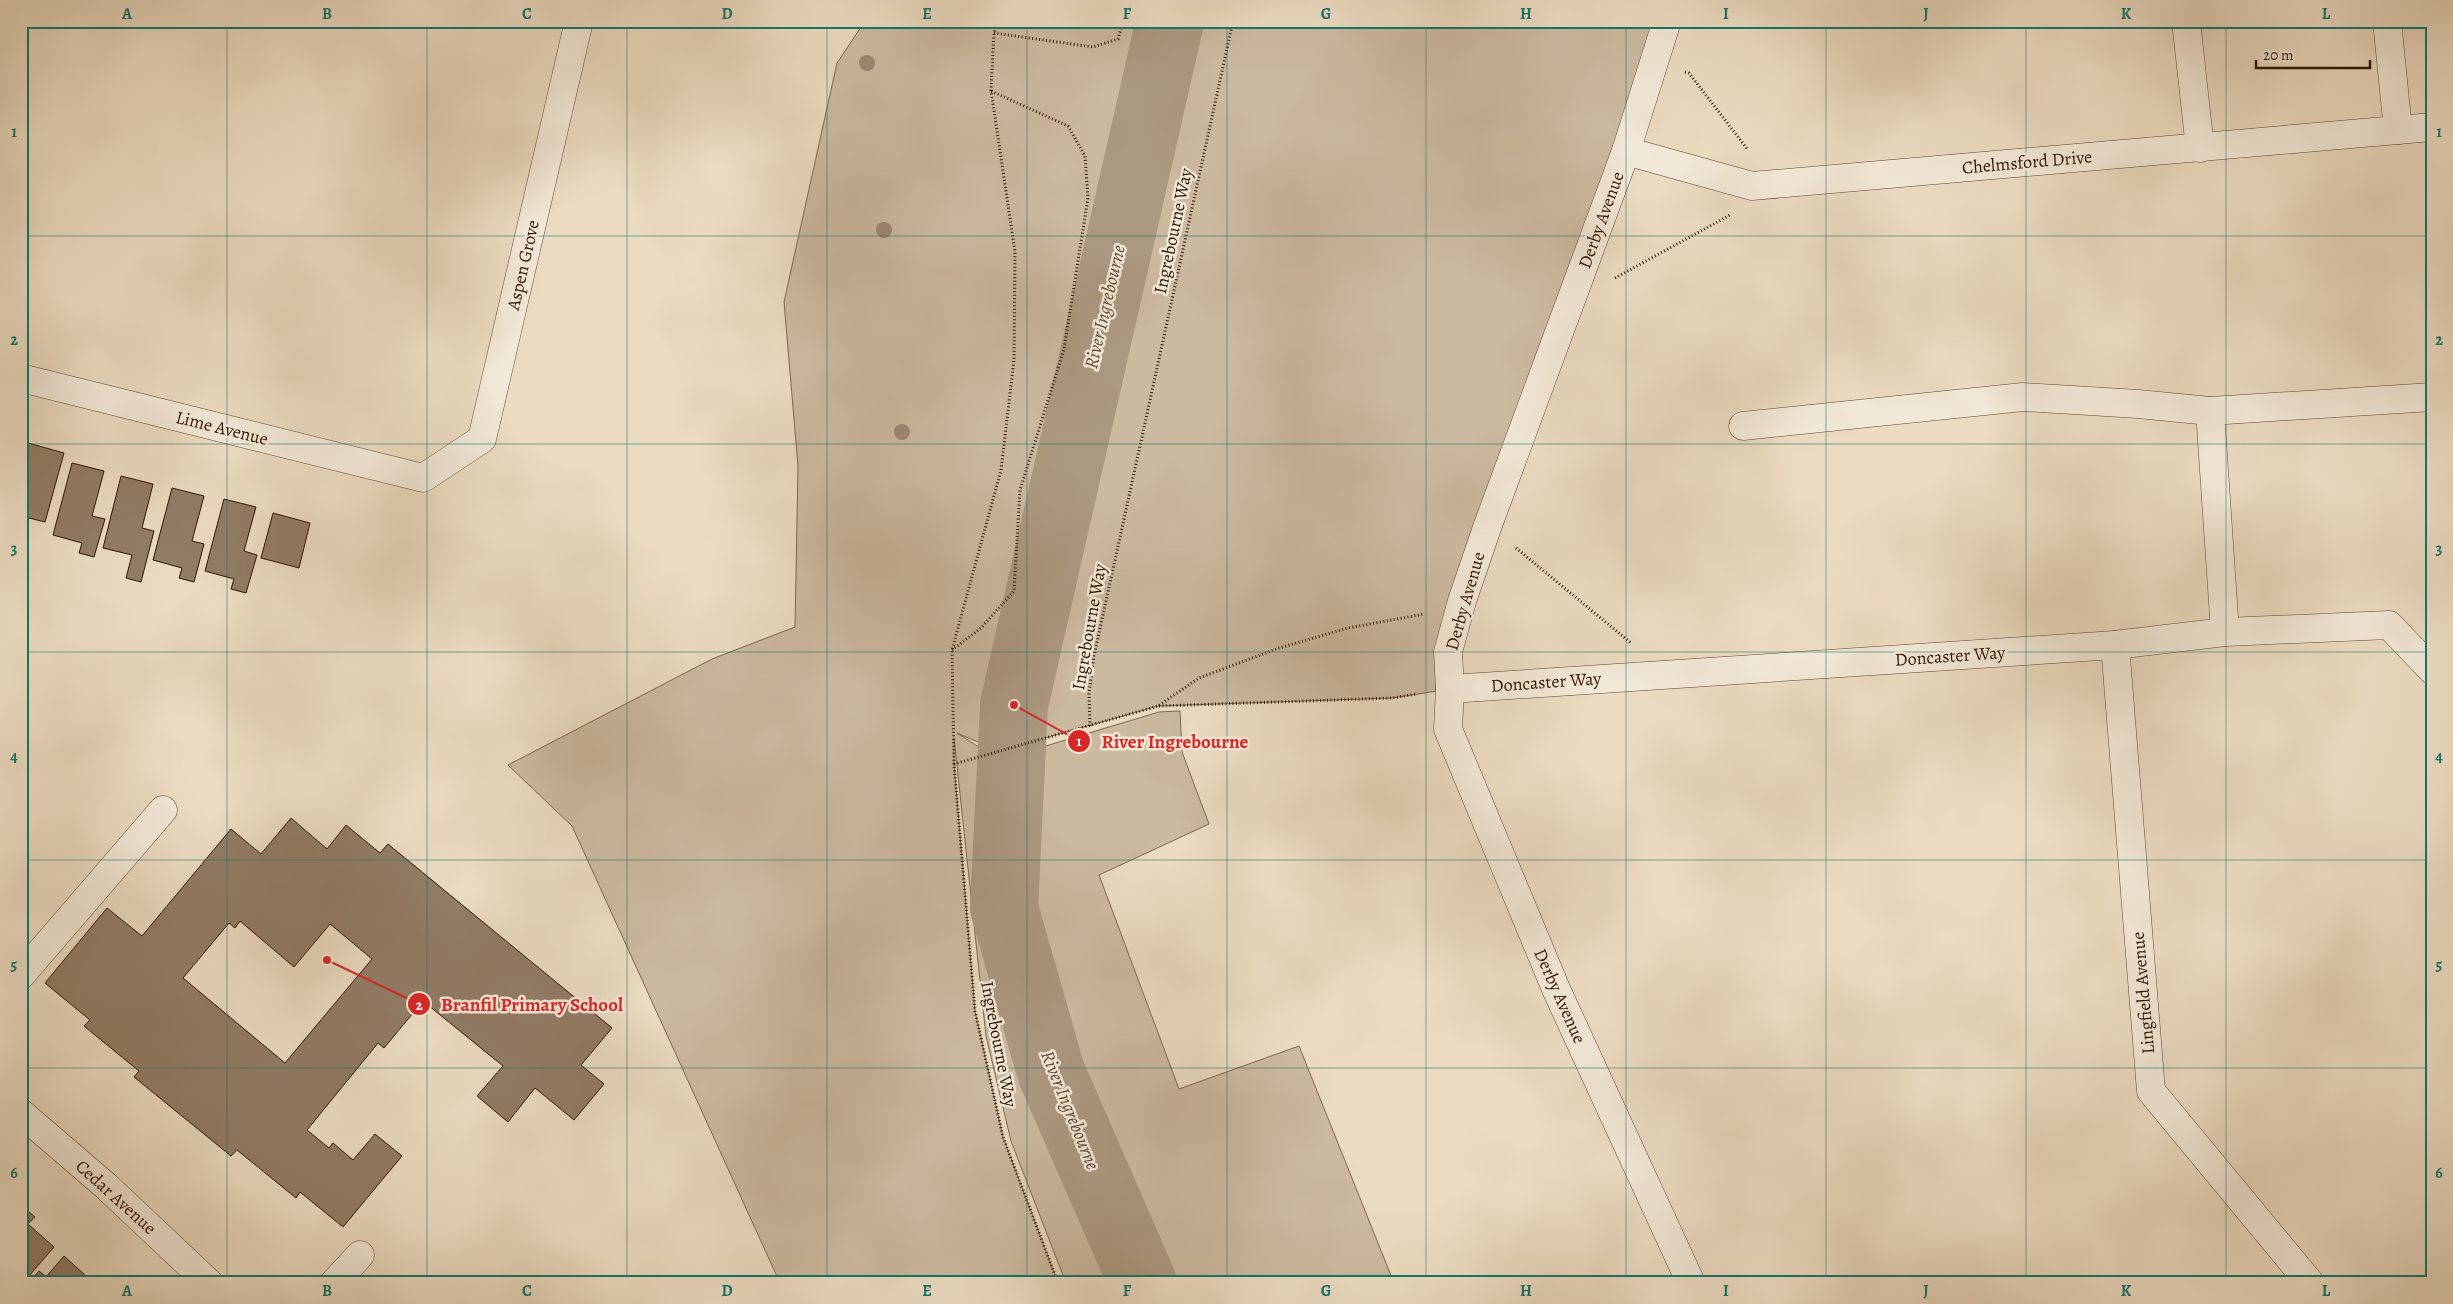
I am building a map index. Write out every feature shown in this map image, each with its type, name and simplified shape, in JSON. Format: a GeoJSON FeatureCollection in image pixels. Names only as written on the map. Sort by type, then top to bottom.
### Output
{"type":"FeatureCollection","features":[{"type":"Feature","properties":{"kind":"street","name":"Aspen Grove"},"geometry":{"type":"LineString","coordinates":[[423,478],[482,439],[579,21]]}},
{"type":"Feature","properties":{"kind":"street","name":"Derby Avenue"},"geometry":{"type":"LineString","coordinates":[[1667,21],[1626,151],[1462,600],[1448,652],[1450,689],[1448,729],[1556,989],[1691,1283]]}},
{"type":"Feature","properties":{"kind":"street"},"geometry":{"type":"LineString","coordinates":[[2186,21],[2200,148]]}},
{"type":"Feature","properties":{"kind":"street"},"geometry":{"type":"LineString","coordinates":[[2387,21],[2398,130]]}},
{"type":"Feature","properties":{"kind":"street","name":"Chelmsford Drive"},"geometry":{"type":"LineString","coordinates":[[1626,151],[1752,186],[2432,127]]}},
{"type":"Feature","properties":{"kind":"street","name":"Lime Avenue"},"geometry":{"type":"LineString","coordinates":[[21,378],[423,478]]}},
{"type":"Feature","properties":{"kind":"street"},"geometry":{"type":"LineString","coordinates":[[1743,426],[2023,397],[2138,404],[2210,412],[2432,398]]}},
{"type":"Feature","properties":{"kind":"street"},"geometry":{"type":"LineString","coordinates":[[2210,412],[2225,632]]}},
{"type":"Feature","properties":{"kind":"street","name":"Doncaster Way"},"geometry":{"type":"LineString","coordinates":[[1450,689],[2115,645],[2225,632],[2389,625],[2432,670]]}},
{"type":"Feature","properties":{"kind":"street","name":"Lingfield Avenue"},"geometry":{"type":"LineString","coordinates":[[2115,645],[2151,1091],[2310,1283]]}},
{"type":"Feature","properties":{"kind":"street"},"geometry":{"type":"LineString","coordinates":[[21,976],[163,810]]}},
{"type":"Feature","properties":{"kind":"street","name":"Cedar Avenue"},"geometry":{"type":"LineString","coordinates":[[21,1113],[106,1186],[209,1283]]}},
{"type":"Feature","properties":{"kind":"street"},"geometry":{"type":"LineString","coordinates":[[334,1283],[360,1255]]}},
{"type":"Feature","properties":{"kind":"path","name":"Ingrebourne Way"},"geometry":{"type":"LineString","coordinates":[[999,21],[994,33],[991,90],[1015,252],[1014,360],[1001,470],[952,650],[954,764],[974,1011],[1003,1137],[1058,1283]]}},
{"type":"Feature","properties":{"kind":"path"},"geometry":{"type":"LineString","coordinates":[[994,33],[1093,46],[1118,39],[1123,21]]}},
{"type":"Feature","properties":{"kind":"path","name":"Ingrebourne Way"},"geometry":{"type":"LineString","coordinates":[[1090,726],[1089,693],[1094,656],[1233,21]]}},
{"type":"Feature","properties":{"kind":"path"},"geometry":{"type":"LineString","coordinates":[[952,650],[981,628],[1014,590],[1020,490],[1064,349],[1088,198],[1085,156],[1068,126],[991,90]]}},
{"type":"Feature","properties":{"kind":"path"},"geometry":{"type":"LineString","coordinates":[[1488,525],[1668,674]]}},
{"type":"Feature","properties":{"kind":"path"},"geometry":{"type":"LineString","coordinates":[[1158,706],[1199,678],[1279,648],[1348,628],[1436,611],[1444,595],[1462,600]]}},
{"type":"Feature","properties":{"kind":"path"},"geometry":{"type":"LineString","coordinates":[[954,764],[1158,706],[1392,698],[1450,689]]}},
{"type":"Feature","properties":{"kind":"shaded area"},"geometry":{"type":"Polygon","coordinates":[[[865,21],[1667,21],[1488,525],[1450,689],[1392,698],[1158,706],[999,751],[957,733],[999,760],[1159,712],[1180,711],[1182,752],[1209,824],[1099,875],[1179,1089],[1299,1046],[1394,1283],[1066,1283],[1011,1141],[986,1036],[954,738],[954,764],[975,1011],[1003,1137],[1058,1283],[780,1283],[572,826],[508,765],[712,659],[795,627],[798,466],[784,302],[837,63],[865,21]]]}},
{"type":"Feature","properties":{"kind":"building"},"geometry":{"type":"Polygon","coordinates":[[[21,441],[64,453],[45,522],[21,516],[21,441]]]}},
{"type":"Feature","properties":{"kind":"building"},"geometry":{"type":"Polygon","coordinates":[[[72,463],[104,471],[92,516],[105,519],[94,557],[79,553],[82,543],[53,535],[72,463]]]}},
{"type":"Feature","properties":{"kind":"building"},"geometry":{"type":"Polygon","coordinates":[[[121,476],[153,484],[142,528],[154,531],[141,582],[126,578],[132,555],[103,548],[121,476]]]}},
{"type":"Feature","properties":{"kind":"building"},"geometry":{"type":"Polygon","coordinates":[[[172,488],[204,496],[192,541],[204,544],[194,582],[179,578],[182,568],[153,560],[172,488]]]}},
{"type":"Feature","properties":{"kind":"building"},"geometry":{"type":"Polygon","coordinates":[[[224,499],[256,507],[244,551],[257,555],[246,593],[231,589],[234,579],[205,571],[224,499]]]}},
{"type":"Feature","properties":{"kind":"building"},"geometry":{"type":"Polygon","coordinates":[[[273,513],[310,523],[299,568],[261,558],[273,513]]]}},
{"type":"Feature","properties":{"kind":"building"},"geometry":{"type":"Polygon","coordinates":[[[291,818],[327,849],[346,825],[380,853],[388,844],[612,1028],[581,1065],[604,1084],[574,1120],[535,1088],[508,1122],[477,1096],[503,1066],[423,1001],[384,1048],[378,1043],[307,1130],[329,1148],[333,1143],[353,1160],[375,1134],[402,1156],[343,1227],[300,1192],[296,1198],[237,1150],[231,1156],[134,1077],[139,1071],[84,1026],[90,1020],[45,983],[107,908],[142,936],[231,829],[261,854],[291,818]],[[240,921],[235,928],[229,923],[183,978],[285,1063],[372,959],[330,924],[294,967],[240,921]]]}},
{"type":"Feature","properties":{"kind":"building"},"geometry":{"type":"Polygon","coordinates":[[[21,1205],[35,1217],[28,1224],[54,1247],[23,1283],[21,1205]]]}},
{"type":"Feature","properties":{"kind":"building"},"geometry":{"type":"Polygon","coordinates":[[[64,1256],[85,1275],[78,1283],[28,1283],[39,1271],[46,1277],[64,1256]]]}},
{"type":"Feature","properties":{"kind":"waterway","name":"River Ingrebourne"},"geometry":{"type":"LineString","coordinates":[[1143,1283],[1051,1072],[1004,908],[1014,705],[1170,21]]}},
{"type":"Feature","properties":{"kind":"place","name":"River Ingrebourne"},"geometry":{"type":"Point","coordinates":[1014,705]}},
{"type":"Feature","properties":{"kind":"place","name":"Branfil Primary School"},"geometry":{"type":"Point","coordinates":[327,960]}}]}
